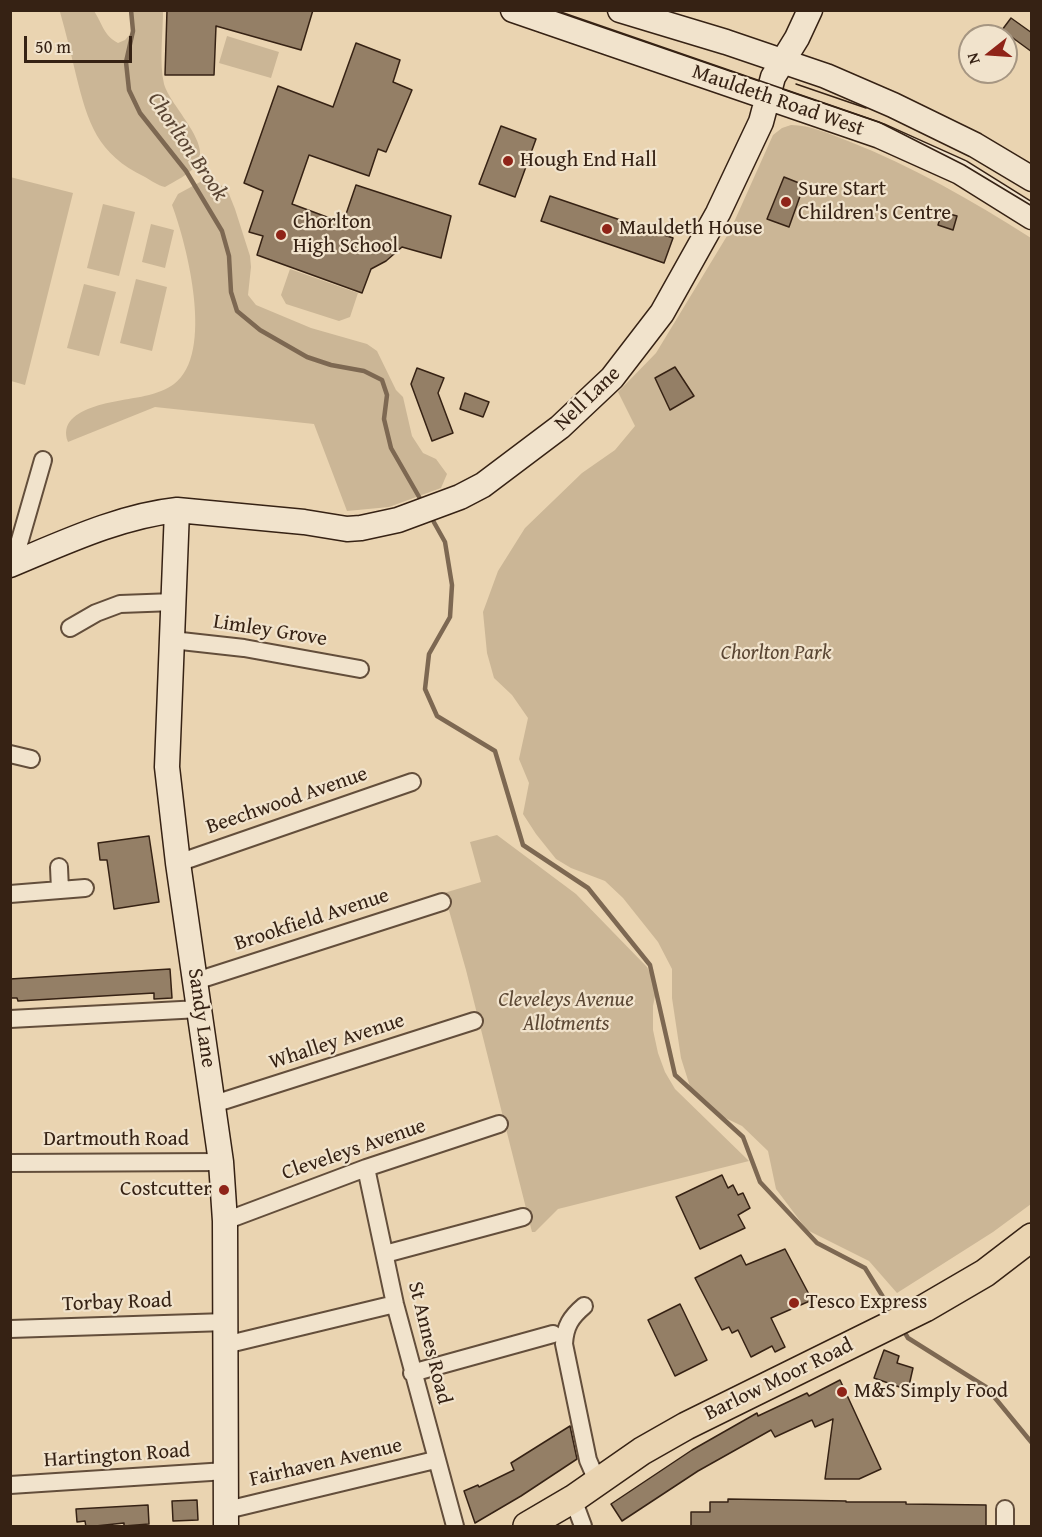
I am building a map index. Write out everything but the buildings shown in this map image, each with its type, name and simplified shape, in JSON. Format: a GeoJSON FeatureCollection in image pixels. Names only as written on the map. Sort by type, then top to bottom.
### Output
{"type":"FeatureCollection","features":[{"type":"Feature","properties":{"kind":"main road","name":"Barlow Moor Road"},"geometry":{"type":"LineString","coordinates":[[527,1527],[598,1483],[642,1451],[686,1426],[918,1312],[985,1273],[1032,1237]]}},
{"type":"Feature","properties":{"kind":"street","name":"Mauldeth Road West"},"geometry":{"type":"LineString","coordinates":[[513,10],[880,136],[960,171],[1032,217]]}},
{"type":"Feature","properties":{"kind":"street","name":"Mauldeth Road West"},"geometry":{"type":"LineString","coordinates":[[620,10],[726,42],[826,76],[893,105],[975,145],[1032,179]]}},
{"type":"Feature","properties":{"kind":"street","name":"Nell Lane"},"geometry":{"type":"LineString","coordinates":[[15,563],[138,516],[177,510],[304,522],[347,529],[361,528],[398,520],[483,485],[552,434],[612,378],[662,313],[718,213],[754,140],[773,77],[797,38],[810,10]]}},
{"type":"Feature","properties":{"kind":"street"},"geometry":{"type":"LineString","coordinates":[[15,563],[44,460]]}},
{"type":"Feature","properties":{"kind":"street","name":"Sandy Lane"},"geometry":{"type":"LineString","coordinates":[[177,510],[167,767],[178,863],[221,1162],[225,1221],[226,1518]]}},
{"type":"Feature","properties":{"kind":"street"},"geometry":{"type":"LineString","coordinates":[[70,628],[96,613],[120,604],[174,602]]}},
{"type":"Feature","properties":{"kind":"street","name":"Limley Grove"},"geometry":{"type":"LineString","coordinates":[[172,640],[244,648],[360,669]]}},
{"type":"Feature","properties":{"kind":"street"},"geometry":{"type":"LineString","coordinates":[[10,754],[31,759]]}},
{"type":"Feature","properties":{"kind":"street","name":"Beechwood Avenue"},"geometry":{"type":"LineString","coordinates":[[178,863],[412,782]]}},
{"type":"Feature","properties":{"kind":"street"},"geometry":{"type":"LineString","coordinates":[[59,867],[60,890]]}},
{"type":"Feature","properties":{"kind":"street"},"geometry":{"type":"LineString","coordinates":[[10,894],[85,888]]}},
{"type":"Feature","properties":{"kind":"street","name":"Brookfield Avenue"},"geometry":{"type":"LineString","coordinates":[[196,981],[442,902]]}},
{"type":"Feature","properties":{"kind":"street"},"geometry":{"type":"LineString","coordinates":[[10,1019],[200,1009]]}},
{"type":"Feature","properties":{"kind":"street","name":"Whalley Avenue"},"geometry":{"type":"LineString","coordinates":[[213,1104],[474,1021]]}},
{"type":"Feature","properties":{"kind":"street","name":"Cleveleys Avenue"},"geometry":{"type":"LineString","coordinates":[[225,1221],[366,1168],[499,1124]]}},
{"type":"Feature","properties":{"kind":"street","name":"Dartmouth Road"},"geometry":{"type":"LineString","coordinates":[[10,1163],[221,1162]]}},
{"type":"Feature","properties":{"kind":"street","name":"St Annes Road"},"geometry":{"type":"LineString","coordinates":[[366,1168],[412,1373],[455,1527]]}},
{"type":"Feature","properties":{"kind":"street"},"geometry":{"type":"LineString","coordinates":[[385,1254],[523,1217]]}},
{"type":"Feature","properties":{"kind":"street","name":"Torbay Road"},"geometry":{"type":"LineString","coordinates":[[10,1329],[226,1333],[395,1304]]}},
{"type":"Feature","properties":{"kind":"street"},"geometry":{"type":"LineString","coordinates":[[584,1306],[566,1327],[564,1344],[588,1460],[598,1483]]}},
{"type":"Feature","properties":{"kind":"street"},"geometry":{"type":"LineString","coordinates":[[412,1373],[553,1334]]}},
{"type":"Feature","properties":{"kind":"street","name":"Fairhaven Avenue"},"geometry":{"type":"LineString","coordinates":[[226,1518],[435,1460]]}},
{"type":"Feature","properties":{"kind":"street","name":"Hartington Road"},"geometry":{"type":"LineString","coordinates":[[10,1485],[226,1471]]}},
{"type":"Feature","properties":{"kind":"street"},"geometry":{"type":"LineString","coordinates":[[573,1499],[583,1527]]}},
{"type":"Feature","properties":{"kind":"street"},"geometry":{"type":"LineString","coordinates":[[1005,1509],[1005,1527]]}},
{"type":"Feature","properties":{"kind":"green space"},"geometry":{"type":"Polygon","coordinates":[[[62,10],[94,11],[106,33],[118,43],[125,40],[133,31],[131,11],[163,11],[161,57],[164,84],[189,125],[199,147],[200,157],[196,166],[181,178],[165,187],[162,186],[129,168],[105,147],[90,122],[85,108],[60,12],[62,10]]]}},
{"type":"Feature","properties":{"kind":"green space"},"geometry":{"type":"Polygon","coordinates":[[[227,36],[279,52],[271,78],[219,63],[227,36]]]}},
{"type":"Feature","properties":{"kind":"green space","name":"Chorlton Park"},"geometry":{"type":"Polygon","coordinates":[[[791,125],[820,130],[919,173],[1031,238],[1031,1204],[993,1232],[897,1293],[869,1261],[807,1230],[776,1189],[768,1151],[742,1126],[713,1112],[692,1093],[681,1058],[672,998],[672,969],[658,942],[623,898],[605,881],[571,868],[556,859],[523,814],[529,783],[519,759],[528,718],[512,695],[494,678],[487,653],[483,612],[498,571],[525,528],[582,473],[615,450],[635,426],[618,392],[656,353],[730,231],[773,135],[791,125]]]}},
{"type":"Feature","properties":{"kind":"green space"},"geometry":{"type":"Polygon","coordinates":[[[10,177],[73,193],[25,385],[11,381],[10,177]]]}},
{"type":"Feature","properties":{"kind":"green space"},"geometry":{"type":"Polygon","coordinates":[[[202,181],[221,185],[229,194],[250,256],[248,295],[256,305],[311,328],[367,344],[377,351],[396,390],[403,397],[412,436],[423,453],[436,459],[447,474],[441,488],[389,507],[347,511],[314,424],[155,407],[68,442],[67,429],[72,419],[82,412],[110,402],[162,391],[174,384],[186,369],[193,349],[194,298],[190,271],[172,205],[178,194],[202,181]]]}},
{"type":"Feature","properties":{"kind":"green space"},"geometry":{"type":"Polygon","coordinates":[[[103,204],[135,212],[119,276],[87,268],[103,204]]]}},
{"type":"Feature","properties":{"kind":"green space"},"geometry":{"type":"Polygon","coordinates":[[[151,224],[174,230],[165,268],[142,262],[151,224]]]}},
{"type":"Feature","properties":{"kind":"green space"},"geometry":{"type":"Polygon","coordinates":[[[290,269],[358,293],[350,317],[339,321],[286,304],[281,295],[290,269]]]}},
{"type":"Feature","properties":{"kind":"green space"},"geometry":{"type":"Polygon","coordinates":[[[136,279],[167,287],[152,351],[120,343],[136,279]]]}},
{"type":"Feature","properties":{"kind":"green space"},"geometry":{"type":"Polygon","coordinates":[[[84,284],[116,292],[99,356],[67,348],[84,284]]]}},
{"type":"Feature","properties":{"kind":"green space","name":"Cleveleys Avenue Allotments"},"geometry":{"type":"Polygon","coordinates":[[[497,835],[576,894],[647,967],[657,986],[653,1006],[653,1030],[665,1072],[675,1089],[749,1161],[558,1209],[535,1232],[532,1232],[466,970],[444,893],[481,882],[470,842],[497,835]]]}},
{"type":"Feature","properties":{"kind":"waterway","name":"Chorlton Brook"},"geometry":{"type":"LineString","coordinates":[[131,10],[133,31],[126,62],[129,90],[140,113],[186,171],[222,231],[229,256],[231,292],[237,311],[260,330],[307,357],[331,365],[364,371],[382,380],[387,395],[384,419],[391,448],[422,502]]}},
{"type":"Feature","properties":{"kind":"waterway","name":"Chorlton Brook"},"geometry":{"type":"LineString","coordinates":[[431,517],[445,542],[452,585],[450,617],[429,654],[425,689],[437,716],[495,751],[523,845],[588,888],[650,965],[675,1075],[743,1137],[760,1182],[817,1243],[865,1268],[893,1313]]}},
{"type":"Feature","properties":{"kind":"waterway","name":"Chorlton Brook"},"geometry":{"type":"LineString","coordinates":[[902,1328],[908,1338],[986,1387],[1032,1443]]}},
{"type":"Feature","properties":{"kind":"tram line"},"geometry":{"type":"LineString","coordinates":[[555,10],[879,122],[964,165],[1032,206]]}},
{"type":"Feature","properties":{"kind":"tram line"},"geometry":{"type":"LineString","coordinates":[[796,84],[866,108]]}},
{"type":"Feature","properties":{"kind":"place","name":"Hough End Hall"},"geometry":{"type":"Point","coordinates":[508,161]}},
{"type":"Feature","properties":{"kind":"place","name":"Sure Start Children's Centre"},"geometry":{"type":"Point","coordinates":[786,202]}},
{"type":"Feature","properties":{"kind":"place","name":"Mauldeth House"},"geometry":{"type":"Point","coordinates":[607,229]}},
{"type":"Feature","properties":{"kind":"place","name":"Chorlton High School"},"geometry":{"type":"Point","coordinates":[281,235]}},
{"type":"Feature","properties":{"kind":"place","name":"Costcutter"},"geometry":{"type":"Point","coordinates":[224,1190]}},
{"type":"Feature","properties":{"kind":"place","name":"Tesco Express"},"geometry":{"type":"Point","coordinates":[794,1303]}},
{"type":"Feature","properties":{"kind":"place","name":"M&S Simply Food"},"geometry":{"type":"Point","coordinates":[842,1392]}}]}
